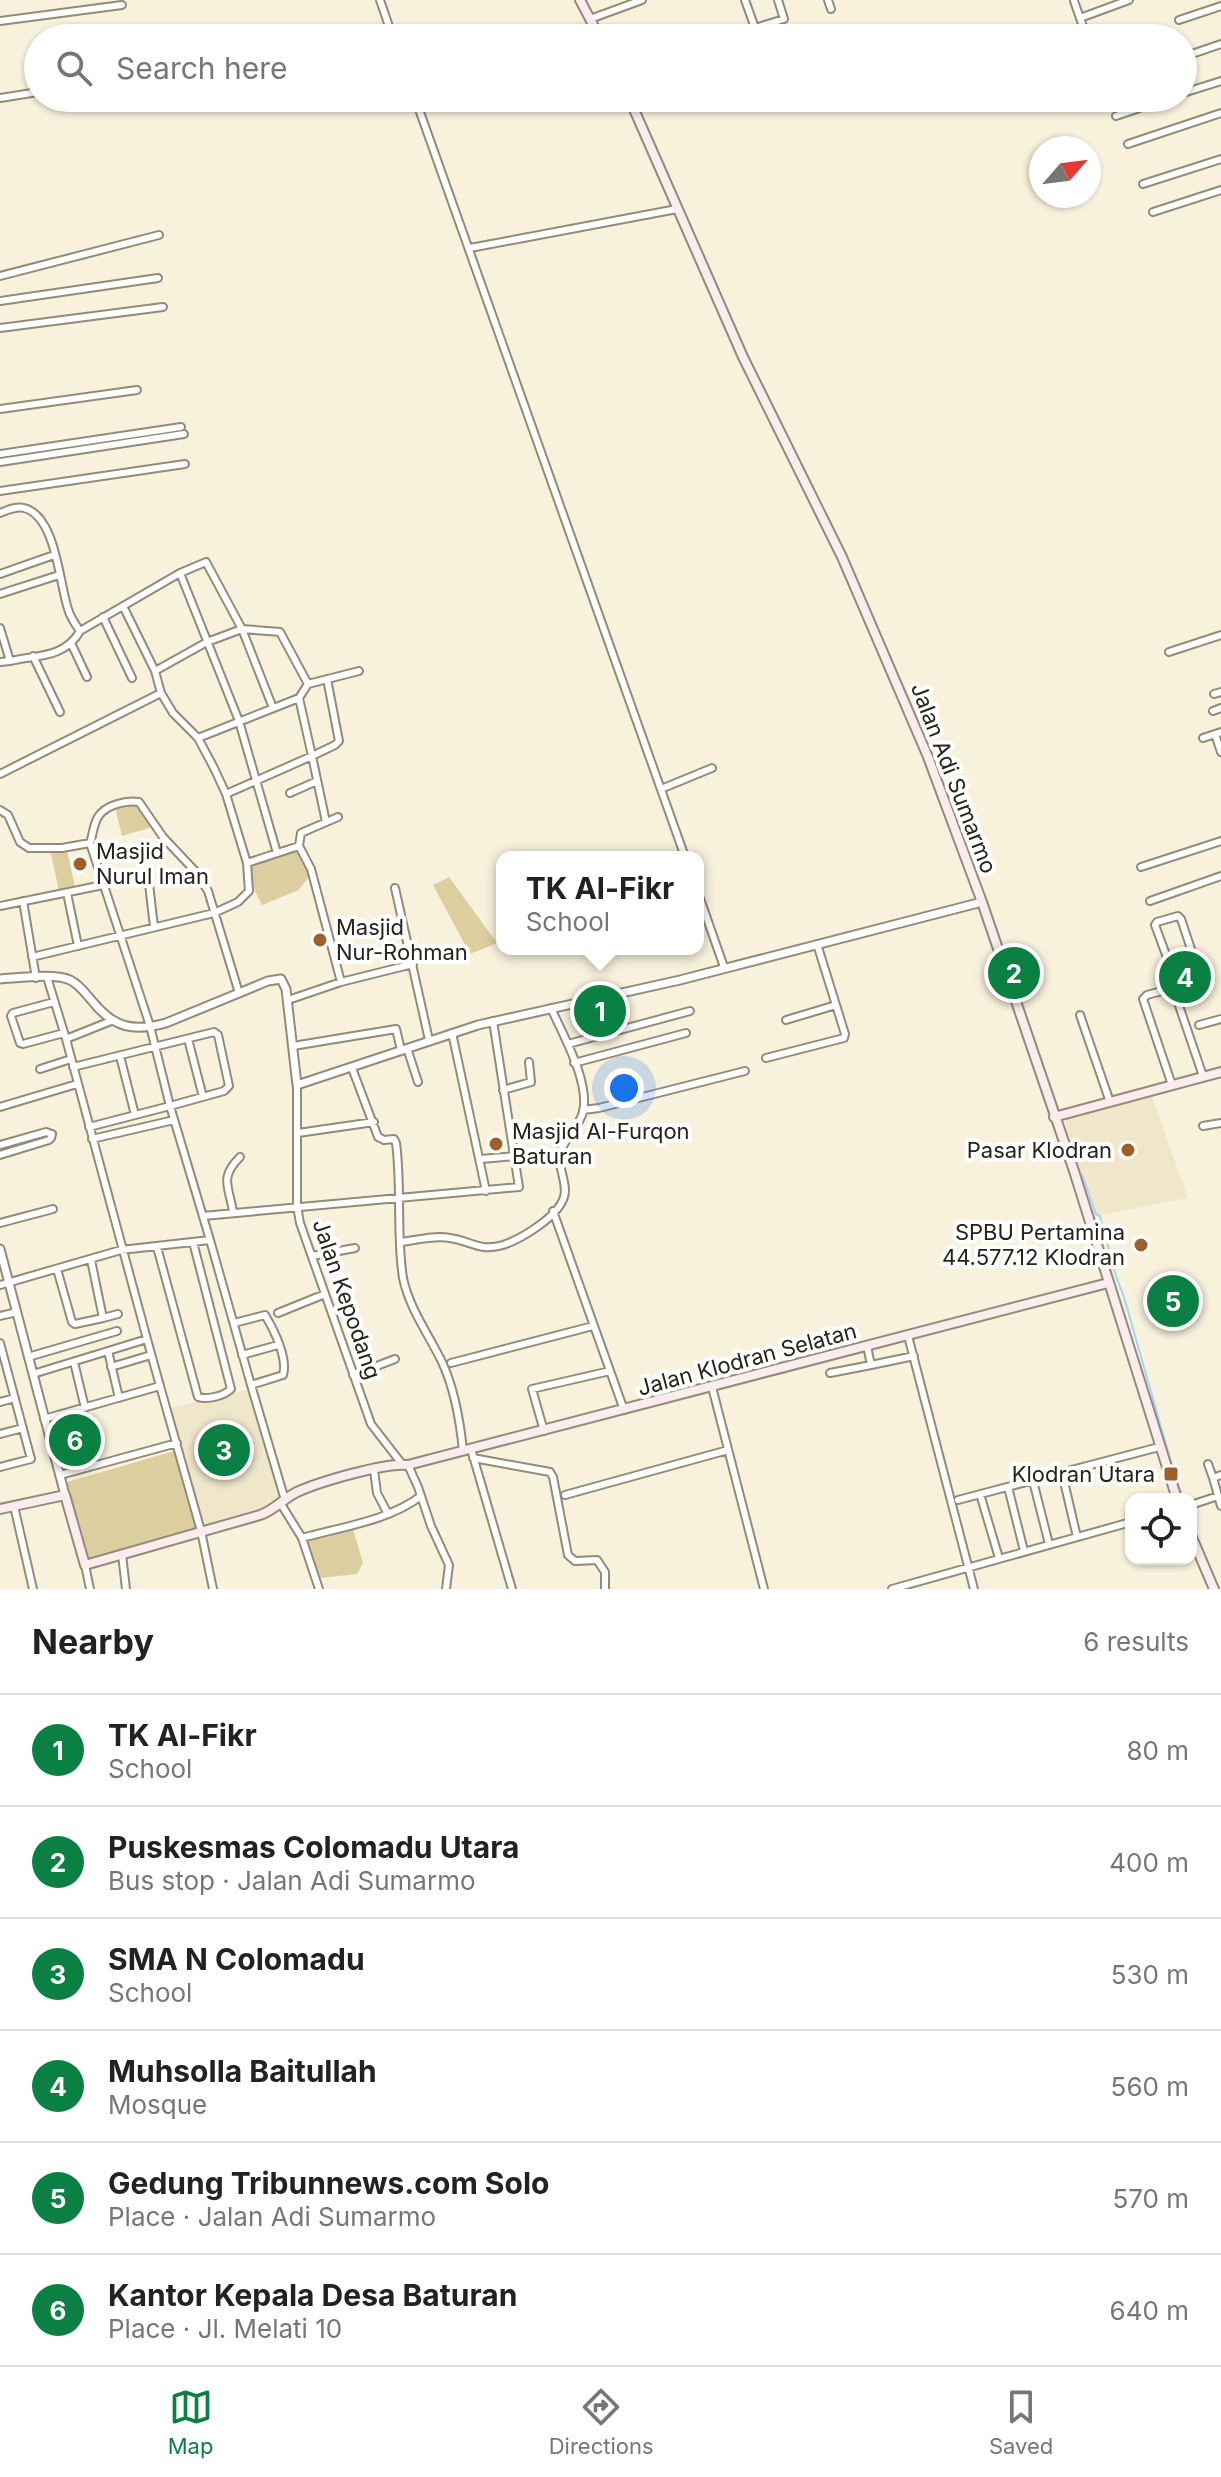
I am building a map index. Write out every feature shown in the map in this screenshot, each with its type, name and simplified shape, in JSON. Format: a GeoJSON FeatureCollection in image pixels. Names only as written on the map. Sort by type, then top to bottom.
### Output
{"type":"FeatureCollection","features":[{"type":"Feature","properties":{"kind":"main road"},"geometry":{"type":"LineString","coordinates":[[580,0],[593,24]]}},
{"type":"Feature","properties":{"kind":"main road","name":"Jalan Adi Sumarmo"},"geometry":{"type":"LineString","coordinates":[[635,112],[743,357],[814,497],[871,621],[928,757],[982,902],[1175,1493]]}},
{"type":"Feature","properties":{"kind":"main road"},"geometry":{"type":"LineString","coordinates":[[1054,1117],[1171,1082],[1221,1072]]}},
{"type":"Feature","properties":{"kind":"main road","name":"Jalan Klodran Selatan"},"geometry":{"type":"LineString","coordinates":[[85,1565],[260,1515],[300,1491],[374,1470],[469,1453],[1108,1283]]}},
{"type":"Feature","properties":{"kind":"main road"},"geometry":{"type":"LineString","coordinates":[[0,1509],[65,1495],[85,1565]]}},
{"type":"Feature","properties":{"kind":"main road"},"geometry":{"type":"LineString","coordinates":[[1197,1549],[1214,1589]]}},
{"type":"Feature","properties":{"kind":"street"},"geometry":{"type":"LineString","coordinates":[[380,0],[388,24]]}},
{"type":"Feature","properties":{"kind":"street"},"geometry":{"type":"LineString","coordinates":[[590,19],[642,0]]}},
{"type":"Feature","properties":{"kind":"street"},"geometry":{"type":"LineString","coordinates":[[745,0],[754,24]]}},
{"type":"Feature","properties":{"kind":"street"},"geometry":{"type":"LineString","coordinates":[[768,24],[784,19],[778,0]]}},
{"type":"Feature","properties":{"kind":"street"},"geometry":{"type":"LineString","coordinates":[[828,0],[831,9]]}},
{"type":"Feature","properties":{"kind":"street"},"geometry":{"type":"LineString","coordinates":[[1080,18],[1129,0]]}},
{"type":"Feature","properties":{"kind":"street"},"geometry":{"type":"LineString","coordinates":[[1074,1],[1082,24]]}},
{"type":"Feature","properties":{"kind":"street"},"geometry":{"type":"LineString","coordinates":[[0,21],[122,5]]}},
{"type":"Feature","properties":{"kind":"street"},"geometry":{"type":"LineString","coordinates":[[1179,20],[1221,6]]}},
{"type":"Feature","properties":{"kind":"street"},"geometry":{"type":"LineString","coordinates":[[1197,52],[1221,44]]}},
{"type":"Feature","properties":{"kind":"street"},"geometry":{"type":"LineString","coordinates":[[1197,89],[1221,81]]}},
{"type":"Feature","properties":{"kind":"street"},"geometry":{"type":"LineString","coordinates":[[0,98],[24,94]]}},
{"type":"Feature","properties":{"kind":"street"},"geometry":{"type":"LineString","coordinates":[[420,112],[683,851]]}},
{"type":"Feature","properties":{"kind":"street"},"geometry":{"type":"LineString","coordinates":[[1116,116],[1128,112]]}},
{"type":"Feature","properties":{"kind":"street"},"geometry":{"type":"LineString","coordinates":[[1128,144],[1221,113]]}},
{"type":"Feature","properties":{"kind":"street"},"geometry":{"type":"LineString","coordinates":[[1143,184],[1221,159]]}},
{"type":"Feature","properties":{"kind":"street"},"geometry":{"type":"LineString","coordinates":[[1153,212],[1221,190]]}},
{"type":"Feature","properties":{"kind":"street"},"geometry":{"type":"LineString","coordinates":[[470,248],[677,209]]}},
{"type":"Feature","properties":{"kind":"street"},"geometry":{"type":"LineString","coordinates":[[0,276],[159,235]]}},
{"type":"Feature","properties":{"kind":"street"},"geometry":{"type":"LineString","coordinates":[[0,301],[158,278]]}},
{"type":"Feature","properties":{"kind":"street"},"geometry":{"type":"LineString","coordinates":[[0,328],[163,307]]}},
{"type":"Feature","properties":{"kind":"street"},"geometry":{"type":"LineString","coordinates":[[0,409],[137,390]]}},
{"type":"Feature","properties":{"kind":"street"},"geometry":{"type":"LineString","coordinates":[[0,454],[182,431],[0,462]]}},
{"type":"Feature","properties":{"kind":"street"},"geometry":{"type":"LineString","coordinates":[[0,491],[185,464]]}},
{"type":"Feature","properties":{"kind":"street"},"geometry":{"type":"LineString","coordinates":[[0,513],[22,507],[38,516],[46,526],[69,611],[80,631]]}},
{"type":"Feature","properties":{"kind":"street"},"geometry":{"type":"LineString","coordinates":[[0,574],[54,555]]}},
{"type":"Feature","properties":{"kind":"street"},"geometry":{"type":"LineString","coordinates":[[0,662],[57,653],[71,643],[80,631],[180,573],[206,562],[242,629],[273,708]]}},
{"type":"Feature","properties":{"kind":"street"},"geometry":{"type":"LineString","coordinates":[[180,573],[239,721],[277,853]]}},
{"type":"Feature","properties":{"kind":"street"},"geometry":{"type":"LineString","coordinates":[[0,594],[59,575]]}},
{"type":"Feature","properties":{"kind":"street"},"geometry":{"type":"LineString","coordinates":[[32,957],[214,913],[238,902],[249,891],[247,863],[226,794],[198,738],[181,722],[161,693],[155,671],[123,606]]}},
{"type":"Feature","properties":{"kind":"street"},"geometry":{"type":"LineString","coordinates":[[103,617],[132,678]]}},
{"type":"Feature","properties":{"kind":"street"},"geometry":{"type":"LineString","coordinates":[[0,628],[10,661]]}},
{"type":"Feature","properties":{"kind":"street"},"geometry":{"type":"LineString","coordinates":[[155,671],[207,642],[242,629],[280,632],[308,684]]}},
{"type":"Feature","properties":{"kind":"street"},"geometry":{"type":"LineString","coordinates":[[1169,652],[1221,635]]}},
{"type":"Feature","properties":{"kind":"street"},"geometry":{"type":"LineString","coordinates":[[71,643],[87,677]]}},
{"type":"Feature","properties":{"kind":"street"},"geometry":{"type":"LineString","coordinates":[[33,656],[60,712]]}},
{"type":"Feature","properties":{"kind":"street"},"geometry":{"type":"LineString","coordinates":[[198,738],[299,698],[308,684],[359,671]]}},
{"type":"Feature","properties":{"kind":"street"},"geometry":{"type":"LineString","coordinates":[[226,794],[339,741],[327,679]]}},
{"type":"Feature","properties":{"kind":"street"},"geometry":{"type":"LineString","coordinates":[[0,774],[161,693]]}},
{"type":"Feature","properties":{"kind":"street"},"geometry":{"type":"LineString","coordinates":[[299,698],[326,822]]}},
{"type":"Feature","properties":{"kind":"street"},"geometry":{"type":"LineString","coordinates":[[1203,738],[1218,733],[1221,752]]}},
{"type":"Feature","properties":{"kind":"street"},"geometry":{"type":"LineString","coordinates":[[661,789],[712,768]]}},
{"type":"Feature","properties":{"kind":"street"},"geometry":{"type":"LineString","coordinates":[[290,793],[317,781]]}},
{"type":"Feature","properties":{"kind":"street"},"geometry":{"type":"LineString","coordinates":[[239,993],[208,891],[200,878],[171,847],[139,802],[128,801],[103,811],[96,819],[90,843],[150,1026],[283,1502],[302,1538],[319,1589]]}},
{"type":"Feature","properties":{"kind":"street"},"geometry":{"type":"LineString","coordinates":[[0,810],[8,815],[20,842],[29,848],[62,848],[90,843]]}},
{"type":"Feature","properties":{"kind":"street"},"geometry":{"type":"LineString","coordinates":[[338,817],[301,833],[299,846],[311,869],[341,982]]}},
{"type":"Feature","properties":{"kind":"street"},"geometry":{"type":"LineString","coordinates":[[1141,867],[1221,841]]}},
{"type":"Feature","properties":{"kind":"street"},"geometry":{"type":"LineString","coordinates":[[247,863],[299,846]]}},
{"type":"Feature","properties":{"kind":"street"},"geometry":{"type":"LineString","coordinates":[[148,875],[154,927]]}},
{"type":"Feature","properties":{"kind":"street"},"geometry":{"type":"LineString","coordinates":[[1150,901],[1221,876]]}},
{"type":"Feature","properties":{"kind":"street"},"geometry":{"type":"LineString","coordinates":[[0,906],[103,885]]}},
{"type":"Feature","properties":{"kind":"street"},"geometry":{"type":"LineString","coordinates":[[395,888],[429,1040]]}},
{"type":"Feature","properties":{"kind":"street"},"geometry":{"type":"LineString","coordinates":[[67,893],[78,946]]}},
{"type":"Feature","properties":{"kind":"street"},"geometry":{"type":"LineString","coordinates":[[23,901],[36,978]]}},
{"type":"Feature","properties":{"kind":"street"},"geometry":{"type":"LineString","coordinates":[[0,979],[47,977],[73,981],[111,1021],[128,1026],[150,1026],[166,1023],[276,978],[281,979],[288,1000],[297,1085],[493,1021],[619,994],[982,902]]}},
{"type":"Feature","properties":{"kind":"street"},"geometry":{"type":"LineString","coordinates":[[704,910],[724,967]]}},
{"type":"Feature","properties":{"kind":"street"},"geometry":{"type":"LineString","coordinates":[[1172,971],[1195,961],[1178,916],[1155,924],[1202,1074]]}},
{"type":"Feature","properties":{"kind":"street"},"geometry":{"type":"LineString","coordinates":[[766,1058],[844,1038],[817,944]]}},
{"type":"Feature","properties":{"kind":"street"},"geometry":{"type":"LineString","coordinates":[[288,1000],[341,982],[413,964]]}},
{"type":"Feature","properties":{"kind":"street"},"geometry":{"type":"LineString","coordinates":[[47,977],[201,1531],[213,1589]]}},
{"type":"Feature","properties":{"kind":"street"},"geometry":{"type":"LineString","coordinates":[[1171,1082],[1143,998],[1173,988]]}},
{"type":"Feature","properties":{"kind":"street"},"geometry":{"type":"LineString","coordinates":[[54,1002],[13,1013],[14,1030],[20,1043],[65,1036],[111,1021]]}},
{"type":"Feature","properties":{"kind":"street"},"geometry":{"type":"LineString","coordinates":[[786,1020],[836,1005]]}},
{"type":"Feature","properties":{"kind":"street"},"geometry":{"type":"LineString","coordinates":[[401,1242],[448,1237],[483,1248],[493,1247],[528,1234],[564,1197],[559,1161],[561,1150],[583,1110],[582,1086],[568,1044],[551,1008]]}},
{"type":"Feature","properties":{"kind":"street"},"geometry":{"type":"LineString","coordinates":[[568,1044],[690,1011]]}},
{"type":"Feature","properties":{"kind":"street"},"geometry":{"type":"LineString","coordinates":[[1080,1015],[1110,1102]]}},
{"type":"Feature","properties":{"kind":"street"},"geometry":{"type":"LineString","coordinates":[[664,1019],[670,1038]]}},
{"type":"Feature","properties":{"kind":"street"},"geometry":{"type":"LineString","coordinates":[[1199,1025],[1221,1019]]}},
{"type":"Feature","properties":{"kind":"street"},"geometry":{"type":"LineString","coordinates":[[203,1216],[519,1187],[493,1021]]}},
{"type":"Feature","properties":{"kind":"street"},"geometry":{"type":"LineString","coordinates":[[293,1046],[396,1029],[418,1082]]}},
{"type":"Feature","properties":{"kind":"street"},"geometry":{"type":"LineString","coordinates":[[40,1069],[120,1056],[214,1032],[218,1035],[229,1086],[224,1091],[89,1127]]}},
{"type":"Feature","properties":{"kind":"street"},"geometry":{"type":"LineString","coordinates":[[452,1033],[486,1191]]}},
{"type":"Feature","properties":{"kind":"street"},"geometry":{"type":"LineString","coordinates":[[574,1063],[686,1033]]}},
{"type":"Feature","properties":{"kind":"street"},"geometry":{"type":"LineString","coordinates":[[188,1039],[203,1097]]}},
{"type":"Feature","properties":{"kind":"street"},"geometry":{"type":"LineString","coordinates":[[120,1056],[135,1115]]}},
{"type":"Feature","properties":{"kind":"street"},"geometry":{"type":"LineString","coordinates":[[503,1090],[531,1082],[529,1062]]}},
{"type":"Feature","properties":{"kind":"street"},"geometry":{"type":"LineString","coordinates":[[352,1068],[381,1140],[395,1141],[403,1278],[454,1394],[509,1589]]}},
{"type":"Feature","properties":{"kind":"street"},"geometry":{"type":"LineString","coordinates":[[583,1110],[745,1071]]}},
{"type":"Feature","properties":{"kind":"street"},"geometry":{"type":"LineString","coordinates":[[0,1107],[77,1084]]}},
{"type":"Feature","properties":{"kind":"street","name":"Jalan Kepodang"},"geometry":{"type":"LineString","coordinates":[[297,1085],[297,1206],[353,1375],[376,1433],[417,1499],[449,1565],[446,1589]]}},
{"type":"Feature","properties":{"kind":"street"},"geometry":{"type":"LineString","coordinates":[[92,1139],[174,1120]]}},
{"type":"Feature","properties":{"kind":"street"},"geometry":{"type":"LineString","coordinates":[[298,1133],[374,1122]]}},
{"type":"Feature","properties":{"kind":"street"},"geometry":{"type":"LineString","coordinates":[[1203,1126],[1221,1123]]}},
{"type":"Feature","properties":{"kind":"street"},"geometry":{"type":"LineString","coordinates":[[0,1145],[49,1131],[52,1134],[49,1140],[0,1155]]}},
{"type":"Feature","properties":{"kind":"street"},"geometry":{"type":"LineString","coordinates":[[22,1139],[25,1148]]}},
{"type":"Feature","properties":{"kind":"street"},"geometry":{"type":"LineString","coordinates":[[481,1159],[515,1156]]}},
{"type":"Feature","properties":{"kind":"street"},"geometry":{"type":"LineString","coordinates":[[230,1212],[226,1179],[230,1168],[240,1157]]}},
{"type":"Feature","properties":{"kind":"street"},"geometry":{"type":"LineString","coordinates":[[0,1223],[53,1209]]}},
{"type":"Feature","properties":{"kind":"street"},"geometry":{"type":"LineString","coordinates":[[553,1211],[624,1410]]}},
{"type":"Feature","properties":{"kind":"street"},"geometry":{"type":"LineString","coordinates":[[4,1284],[121,1250],[210,1240]]}},
{"type":"Feature","properties":{"kind":"street"},"geometry":{"type":"LineString","coordinates":[[157,1247],[198,1397],[203,1399],[225,1394],[231,1389],[193,1242]]}},
{"type":"Feature","properties":{"kind":"street"},"geometry":{"type":"LineString","coordinates":[[312,1256],[355,1248]]}},
{"type":"Feature","properties":{"kind":"street"},"geometry":{"type":"LineString","coordinates":[[0,1253],[4,1284],[17,1312],[65,1495]]}},
{"type":"Feature","properties":{"kind":"street"},"geometry":{"type":"LineString","coordinates":[[91,1260],[103,1318]]}},
{"type":"Feature","properties":{"kind":"street"},"geometry":{"type":"LineString","coordinates":[[57,1269],[72,1322],[75,1324],[118,1314]]}},
{"type":"Feature","properties":{"kind":"street"},"geometry":{"type":"LineString","coordinates":[[278,1313],[325,1294]]}},
{"type":"Feature","properties":{"kind":"street"},"geometry":{"type":"LineString","coordinates":[[0,1316],[17,1312]]}},
{"type":"Feature","properties":{"kind":"street"},"geometry":{"type":"LineString","coordinates":[[234,1323],[265,1315],[278,1345],[285,1374],[251,1385]]}},
{"type":"Feature","properties":{"kind":"street"},"geometry":{"type":"LineString","coordinates":[[451,1363],[593,1326]]}},
{"type":"Feature","properties":{"kind":"street"},"geometry":{"type":"LineString","coordinates":[[28,1357],[117,1331]]}},
{"type":"Feature","properties":{"kind":"street"},"geometry":{"type":"LineString","coordinates":[[908,1336],[974,1589]]}},
{"type":"Feature","properties":{"kind":"street"},"geometry":{"type":"LineString","coordinates":[[33,1374],[147,1339]]}},
{"type":"Feature","properties":{"kind":"street"},"geometry":{"type":"LineString","coordinates":[[0,1343],[4,1368],[31,1459],[0,1467]]}},
{"type":"Feature","properties":{"kind":"street"},"geometry":{"type":"LineString","coordinates":[[242,1355],[278,1345]]}},
{"type":"Feature","properties":{"kind":"street"},"geometry":{"type":"LineString","coordinates":[[867,1346],[871,1365]]}},
{"type":"Feature","properties":{"kind":"street"},"geometry":{"type":"LineString","coordinates":[[108,1351],[119,1398]]}},
{"type":"Feature","properties":{"kind":"street"},"geometry":{"type":"LineString","coordinates":[[111,1367],[151,1355]]}},
{"type":"Feature","properties":{"kind":"street"},"geometry":{"type":"LineString","coordinates":[[830,1373],[914,1356]]}},
{"type":"Feature","properties":{"kind":"street"},"geometry":{"type":"LineString","coordinates":[[353,1375],[395,1359]]}},
{"type":"Feature","properties":{"kind":"street"},"geometry":{"type":"LineString","coordinates":[[74,1362],[85,1408]]}},
{"type":"Feature","properties":{"kind":"street"},"geometry":{"type":"LineString","coordinates":[[544,1431],[532,1389],[610,1371]]}},
{"type":"Feature","properties":{"kind":"street"},"geometry":{"type":"LineString","coordinates":[[44,1419],[160,1386]]}},
{"type":"Feature","properties":{"kind":"street"},"geometry":{"type":"LineString","coordinates":[[712,1387],[764,1589]]}},
{"type":"Feature","properties":{"kind":"street"},"geometry":{"type":"LineString","coordinates":[[0,1402],[15,1398]]}},
{"type":"Feature","properties":{"kind":"street"},"geometry":{"type":"LineString","coordinates":[[0,1434],[23,1428]]}},
{"type":"Feature","properties":{"kind":"street"},"geometry":{"type":"LineString","coordinates":[[60,1475],[177,1443]]}},
{"type":"Feature","properties":{"kind":"street"},"geometry":{"type":"LineString","coordinates":[[958,1500],[1159,1447]]}},
{"type":"Feature","properties":{"kind":"street"},"geometry":{"type":"LineString","coordinates":[[565,1495],[728,1450]]}},
{"type":"Feature","properties":{"kind":"street"},"geometry":{"type":"LineString","coordinates":[[469,1453],[550,1472],[568,1555],[575,1561],[597,1560],[605,1572],[605,1589]]}},
{"type":"Feature","properties":{"kind":"street"},"geometry":{"type":"LineString","coordinates":[[1208,1464],[1221,1506]]}},
{"type":"Feature","properties":{"kind":"street"},"geometry":{"type":"LineString","coordinates":[[374,1470],[377,1493],[388,1514]]}},
{"type":"Feature","properties":{"kind":"street"},"geometry":{"type":"LineString","coordinates":[[1062,1473],[1077,1537]]}},
{"type":"Feature","properties":{"kind":"street"},"geometry":{"type":"LineString","coordinates":[[1213,1478],[1221,1475]]}},
{"type":"Feature","properties":{"kind":"street"},"geometry":{"type":"LineString","coordinates":[[1033,1481],[1049,1544]]}},
{"type":"Feature","properties":{"kind":"street"},"geometry":{"type":"LineString","coordinates":[[1008,1487],[1024,1551]]}},
{"type":"Feature","properties":{"kind":"street"},"geometry":{"type":"LineString","coordinates":[[980,1494],[999,1558]]}},
{"type":"Feature","properties":{"kind":"street"},"geometry":{"type":"LineString","coordinates":[[1197,1503],[1218,1496]]}},
{"type":"Feature","properties":{"kind":"street"},"geometry":{"type":"LineString","coordinates":[[302,1538],[388,1514],[417,1499]]}},
{"type":"Feature","properties":{"kind":"street"},"geometry":{"type":"LineString","coordinates":[[14,1506],[33,1589]]}},
{"type":"Feature","properties":{"kind":"street"},"geometry":{"type":"LineString","coordinates":[[892,1589],[1125,1524]]}},
{"type":"Feature","properties":{"kind":"street"},"geometry":{"type":"LineString","coordinates":[[122,1554],[126,1589]]}},
{"type":"Feature","properties":{"kind":"street"},"geometry":{"type":"LineString","coordinates":[[85,1565],[90,1589]]}},
{"type":"Feature","properties":{"kind":"shaded area"},"geometry":{"type":"Polygon","coordinates":[[[136,803],[152,827],[122,836],[115,807],[136,803]]]}},
{"type":"Feature","properties":{"kind":"shaded area"},"geometry":{"type":"Polygon","coordinates":[[[50,849],[67,850],[75,887],[59,891],[50,849]]]}},
{"type":"Feature","properties":{"kind":"shaded area"},"geometry":{"type":"Polygon","coordinates":[[[297,850],[309,876],[299,890],[262,905],[254,889],[249,864],[297,850]]]}},
{"type":"Feature","properties":{"kind":"shaded area"},"geometry":{"type":"Polygon","coordinates":[[[449,877],[496,943],[470,954],[433,885],[449,877]]]}},
{"type":"Feature","properties":{"kind":"shaded area","name":"Pasar Klodran"},"geometry":{"type":"Polygon","coordinates":[[[1151,1094],[1188,1198],[1095,1216],[1065,1124],[1067,1119],[1151,1094]]]}},
{"type":"Feature","properties":{"kind":"shaded area"},"geometry":{"type":"Polygon","coordinates":[[[250,1389],[280,1491],[273,1505],[202,1526],[169,1408],[250,1389]]]}},
{"type":"Feature","properties":{"kind":"shaded area"},"geometry":{"type":"Polygon","coordinates":[[[174,1451],[197,1527],[89,1558],[67,1482],[174,1451]]]}},
{"type":"Feature","properties":{"kind":"shaded area"},"geometry":{"type":"Polygon","coordinates":[[[353,1529],[363,1563],[357,1574],[320,1578],[309,1540],[353,1529]]]}},
{"type":"Feature","properties":{"kind":"waterway"},"geometry":{"type":"LineString","coordinates":[[1153,1086],[1221,1067]]}},
{"type":"Feature","properties":{"kind":"waterway"},"geometry":{"type":"LineString","coordinates":[[1082,1175],[1096,1214],[1100,1216],[1181,1493]]}},
{"type":"Feature","properties":{"kind":"waterway"},"geometry":{"type":"LineString","coordinates":[[1197,1538],[1200,1546]]}},
{"type":"Feature","properties":{"kind":"place","name":"Masjid Nurul Iman"},"geometry":{"type":"Point","coordinates":[80,864]}},
{"type":"Feature","properties":{"kind":"place","name":"Masjid Nur-Rohman"},"geometry":{"type":"Point","coordinates":[320,940]}},
{"type":"Feature","properties":{"kind":"place","name":"Puskesmas Colomadu Utara"},"geometry":{"type":"Point","coordinates":[1014,973]}},
{"type":"Feature","properties":{"kind":"place","name":"Muhsolla Baitullah"},"geometry":{"type":"Point","coordinates":[1185,977]}},
{"type":"Feature","properties":{"kind":"place","name":"TK Al-Fikr"},"geometry":{"type":"Point","coordinates":[600,1011]}},
{"type":"Feature","properties":{"kind":"place","name":"Masjid Al-Furqon Baturan"},"geometry":{"type":"Point","coordinates":[496,1144]}},
{"type":"Feature","properties":{"kind":"place","name":"Pasar Klodran"},"geometry":{"type":"Point","coordinates":[1128,1150]}},
{"type":"Feature","properties":{"kind":"place","name":"SPBU Pertamina 44.577.12 Klodran"},"geometry":{"type":"Point","coordinates":[1141,1245]}},
{"type":"Feature","properties":{"kind":"place","name":"Gedung Tribunnews.com Solo"},"geometry":{"type":"Point","coordinates":[1173,1301]}},
{"type":"Feature","properties":{"kind":"place","name":"Kantor Kepala Desa Baturan"},"geometry":{"type":"Point","coordinates":[75,1440]}},
{"type":"Feature","properties":{"kind":"place","name":"SMA N Colomadu"},"geometry":{"type":"Point","coordinates":[224,1450]}},
{"type":"Feature","properties":{"kind":"place","name":"Klodran Utara"},"geometry":{"type":"Point","coordinates":[1171,1474]}}]}
